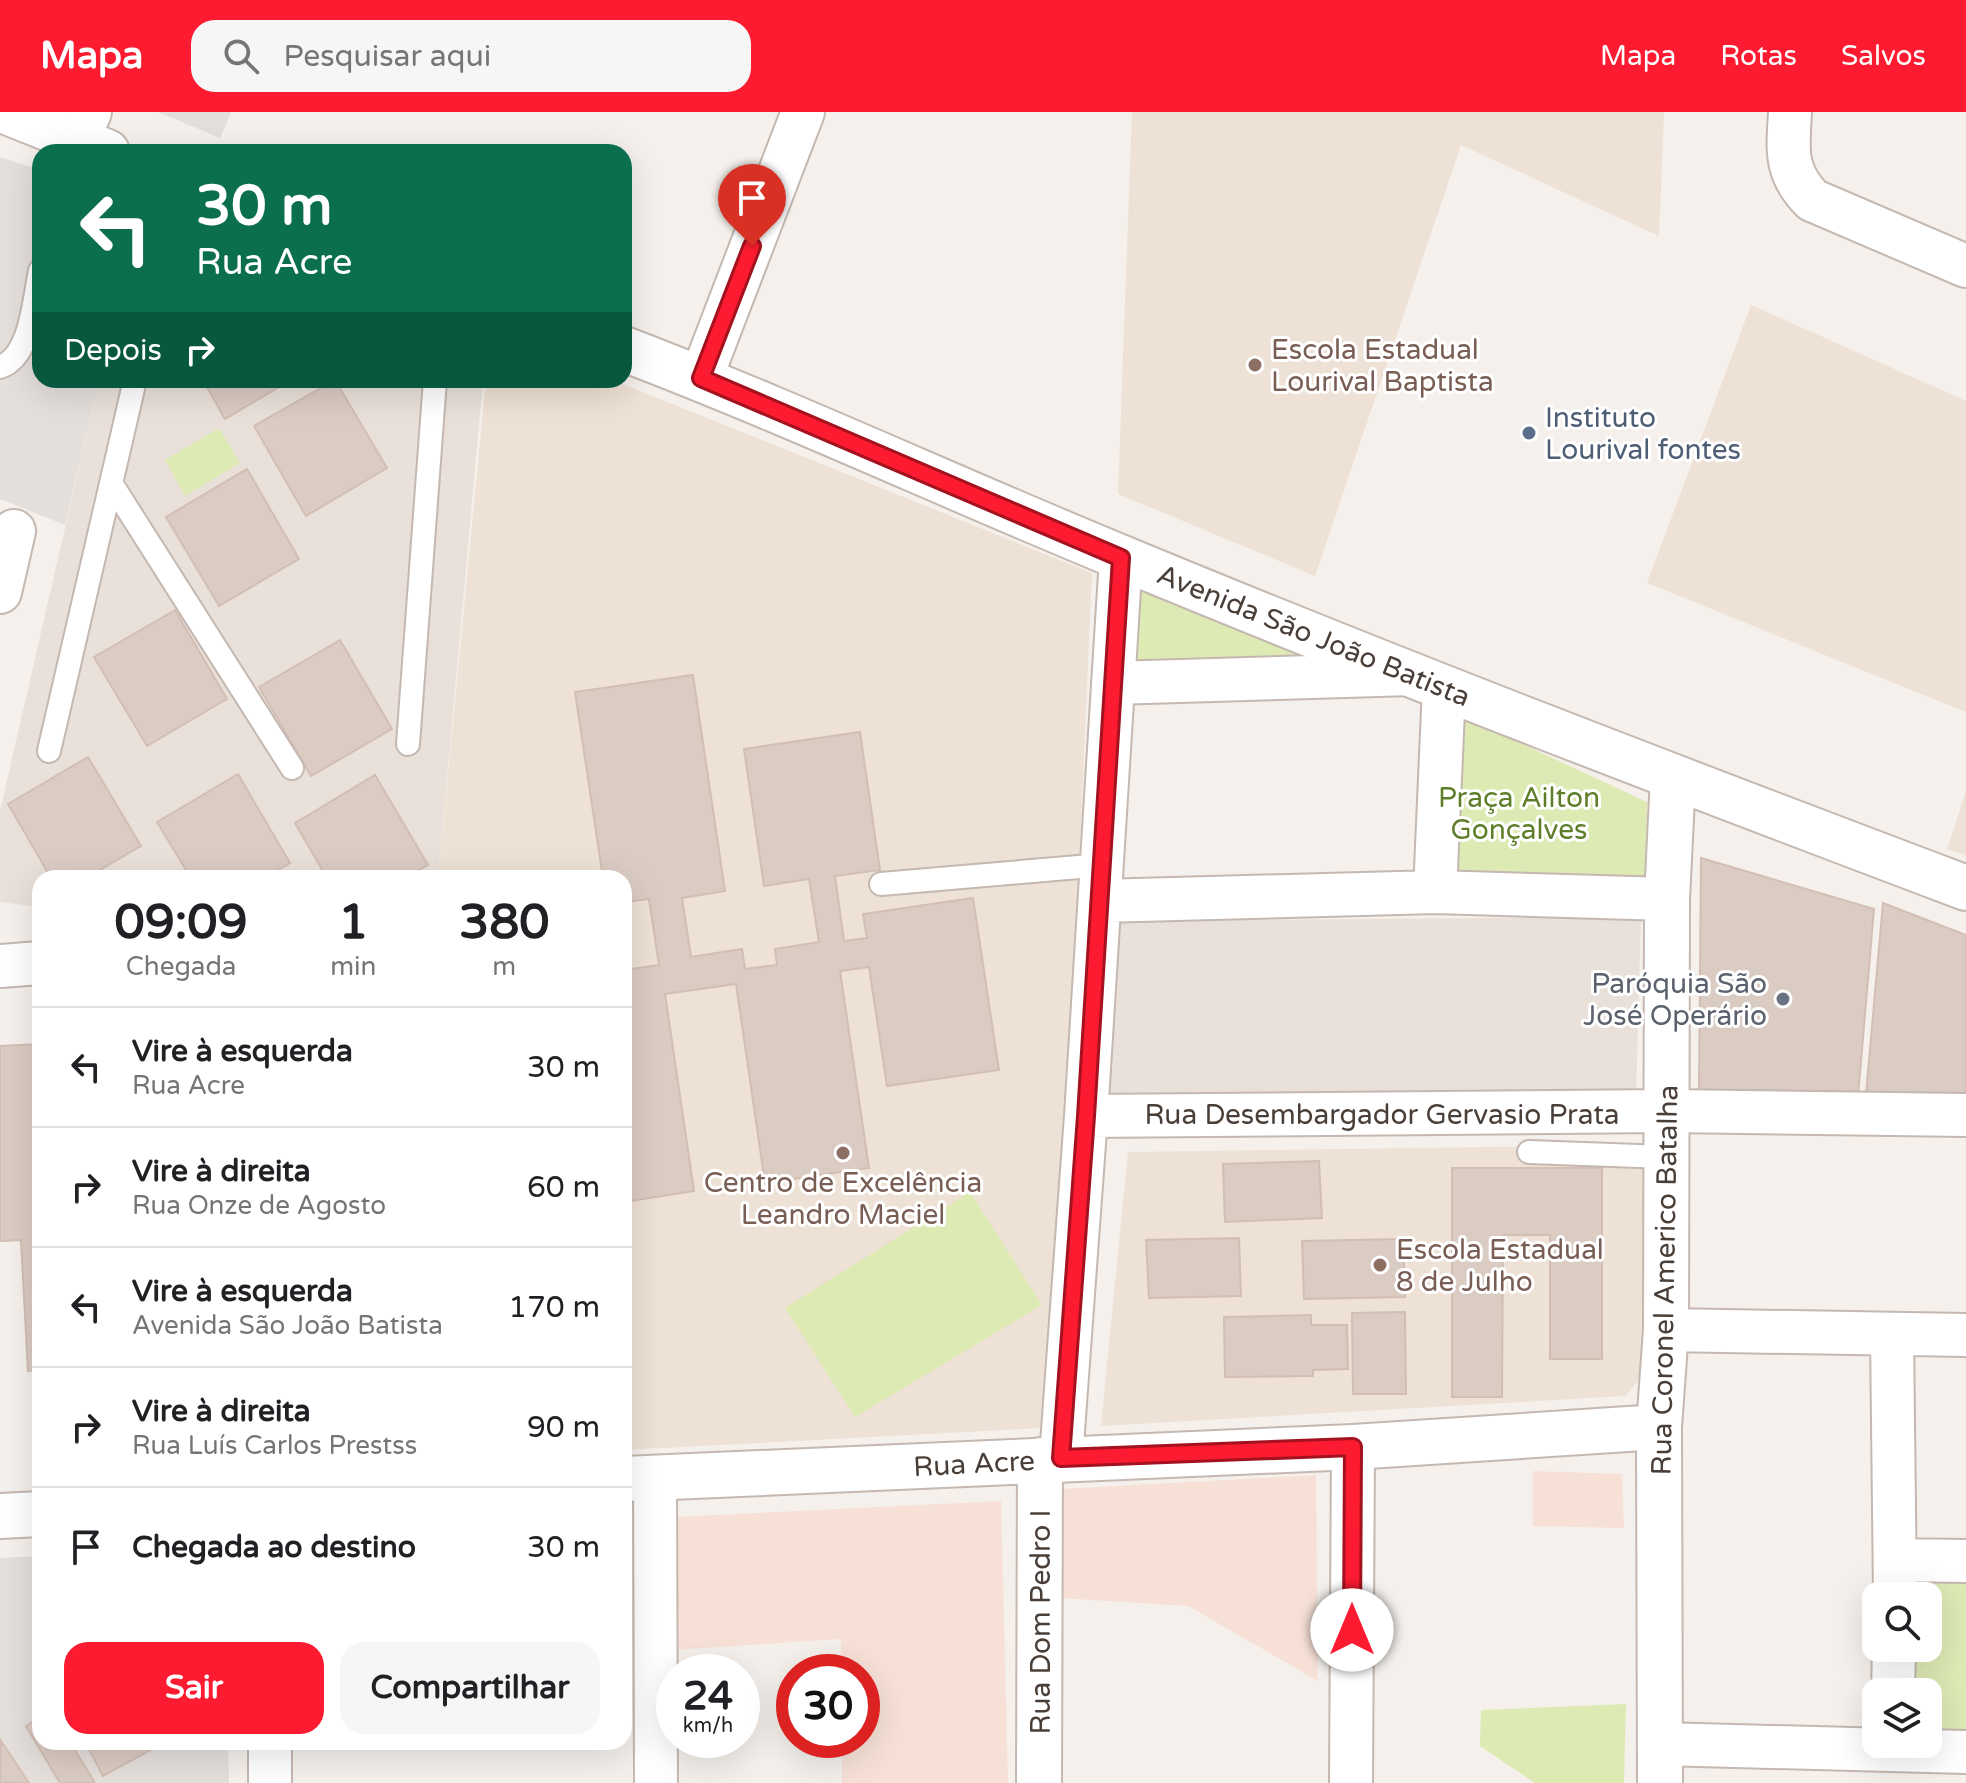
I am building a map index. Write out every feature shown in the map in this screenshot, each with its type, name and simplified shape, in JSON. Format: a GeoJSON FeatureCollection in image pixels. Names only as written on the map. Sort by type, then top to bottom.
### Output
{"type":"FeatureCollection","features":[{"type":"Feature","properties":{"kind":"street"},"geometry":{"type":"LineString","coordinates":[[7,112],[87,139]]}},
{"type":"Feature","properties":{"kind":"street"},"geometry":{"type":"LineString","coordinates":[[701,378],[803,112]]}},
{"type":"Feature","properties":{"kind":"street"},"geometry":{"type":"LineString","coordinates":[[1790,112],[1787,151],[1791,172],[1812,200],[1966,266]]}},
{"type":"Feature","properties":{"kind":"street","name":"Avenida São João Batista"},"geometry":{"type":"LineString","coordinates":[[632,352],[701,378],[1121,558],[1673,777],[1966,888]]}},
{"type":"Feature","properties":{"kind":"street"},"geometry":{"type":"LineString","coordinates":[[0,592],[14,531]]}},
{"type":"Feature","properties":{"kind":"street"},"geometry":{"type":"LineString","coordinates":[[1051,1459],[1086,1116],[1121,558]]}},
{"type":"Feature","properties":{"kind":"street"},"geometry":{"type":"LineString","coordinates":[[1113,683],[1430,681],[1435,892]]}},
{"type":"Feature","properties":{"kind":"street","name":"Rua Coronel Americo Batalha"},"geometry":{"type":"LineString","coordinates":[[1660,1764],[1659,1427],[1666,1330],[1667,899],[1673,777]]}},
{"type":"Feature","properties":{"kind":"street"},"geometry":{"type":"LineString","coordinates":[[1101,883],[1667,899]]}},
{"type":"Feature","properties":{"kind":"street"},"geometry":{"type":"LineString","coordinates":[[0,966],[32,964]]}},
{"type":"Feature","properties":{"kind":"street","name":"Rua Desembargador Gervasio Prata"},"geometry":{"type":"LineString","coordinates":[[1086,1116],[1668,1111],[1966,1115]]}},
{"type":"Feature","properties":{"kind":"street"},"geometry":{"type":"LineString","coordinates":[[1666,1330],[1966,1335]]}},
{"type":"Feature","properties":{"kind":"street"},"geometry":{"type":"LineString","coordinates":[[1892,1334],[1895,1578],[1966,1561]]}},
{"type":"Feature","properties":{"kind":"street","name":"Rua Acre"},"geometry":{"type":"LineString","coordinates":[[639,1478],[1353,1447],[1659,1427]]}},
{"type":"Feature","properties":{"kind":"street"},"geometry":{"type":"LineString","coordinates":[[1351,1783],[1353,1447]]}},
{"type":"Feature","properties":{"kind":"street","name":"Rua Dom Pedro I"},"geometry":{"type":"LineString","coordinates":[[1039,1783],[1051,1459]]}},
{"type":"Feature","properties":{"kind":"street"},"geometry":{"type":"LineString","coordinates":[[639,1478],[656,1783]]}},
{"type":"Feature","properties":{"kind":"street"},"geometry":{"type":"LineString","coordinates":[[0,1516],[32,1514]]}},
{"type":"Feature","properties":{"kind":"street"},"geometry":{"type":"LineString","coordinates":[[270,1750],[270,1783]]}},
{"type":"Feature","properties":{"kind":"street"},"geometry":{"type":"LineString","coordinates":[[1660,1764],[1862,1750]]}},
{"type":"Feature","properties":{"kind":"street"},"geometry":{"type":"LineString","coordinates":[[1942,1751],[1966,1752]]}},
{"type":"Feature","properties":{"kind":"lane"},"geometry":{"type":"LineString","coordinates":[[0,367],[6,365],[24,345],[32,308]]}},
{"type":"Feature","properties":{"kind":"lane"},"geometry":{"type":"LineString","coordinates":[[49,751],[133,388]]}},
{"type":"Feature","properties":{"kind":"lane"},"geometry":{"type":"LineString","coordinates":[[408,744],[434,388]]}},
{"type":"Feature","properties":{"kind":"lane"},"geometry":{"type":"LineString","coordinates":[[111,483],[292,768]]}},
{"type":"Feature","properties":{"kind":"lane"},"geometry":{"type":"LineString","coordinates":[[881,884],[1101,883]]}},
{"type":"Feature","properties":{"kind":"lane"},"geometry":{"type":"LineString","coordinates":[[1529,1152],[1666,1157]]}},
{"type":"Feature","properties":{"kind":"shaded area"},"geometry":{"type":"Polygon","coordinates":[[[158,112],[231,112],[220,138],[158,112]]]}},
{"type":"Feature","properties":{"kind":"shaded area","name":"Escola Estadual Lourival Baptista"},"geometry":{"type":"Polygon","coordinates":[[[1132,112],[1664,112],[1659,236],[1461,145],[1315,576],[1118,494],[1132,112]]]}},
{"type":"Feature","properties":{"kind":"shaded area"},"geometry":{"type":"Polygon","coordinates":[[[0,157],[32,167],[32,388],[97,388],[65,525],[0,499],[0,157]]]}},
{"type":"Feature","properties":{"kind":"shaded area"},"geometry":{"type":"Polygon","coordinates":[[[1751,305],[1966,401],[1966,712],[1647,583],[1751,305]]]}},
{"type":"Feature","properties":{"kind":"shaded area"},"geometry":{"type":"Polygon","coordinates":[[[97,388],[482,388],[439,870],[32,870],[32,906],[0,902],[0,811],[97,388]]]}},
{"type":"Feature","properties":{"kind":"shaded area","name":"Centro de Excelência Leandro Maciel"},"geometry":{"type":"Polygon","coordinates":[[[485,388],[632,388],[1092,573],[1079,867],[1044,1428],[632,1450],[632,870],[439,870],[485,388]]]}},
{"type":"Feature","properties":{"kind":"shaded area"},"geometry":{"type":"Polygon","coordinates":[[[1966,791],[1966,855],[1947,849],[1966,791]]]}},
{"type":"Feature","properties":{"kind":"shaded area"},"geometry":{"type":"Polygon","coordinates":[[[1641,917],[1636,1097],[1108,1100],[1115,921],[1641,917]]]}},
{"type":"Feature","properties":{"kind":"shaded area","name":"Escola Estadual 8 de Julho"},"geometry":{"type":"Polygon","coordinates":[[[1643,1145],[1643,1375],[1625,1396],[1101,1426],[1128,1152],[1643,1145]]]}},
{"type":"Feature","properties":{"kind":"shaded area"},"geometry":{"type":"Polygon","coordinates":[[[1533,1471],[1622,1474],[1624,1528],[1533,1526],[1533,1471]]]}},
{"type":"Feature","properties":{"kind":"shaded area"},"geometry":{"type":"Polygon","coordinates":[[[1316,1475],[1318,1681],[1188,1606],[1060,1598],[1061,1489],[1316,1475]]]}},
{"type":"Feature","properties":{"kind":"shaded area"},"geometry":{"type":"Polygon","coordinates":[[[1001,1501],[1008,1783],[842,1783],[842,1758],[880,1758],[880,1654],[841,1654],[841,1639],[672,1650],[676,1517],[1001,1501]]]}},
{"type":"Feature","properties":{"kind":"shaded area"},"geometry":{"type":"Polygon","coordinates":[[[32,1556],[32,1750],[228,1750],[229,1783],[0,1783],[0,1558],[32,1556]]]}},
{"type":"Feature","properties":{"kind":"green space"},"geometry":{"type":"Polygon","coordinates":[[[219,428],[240,463],[185,496],[165,460],[219,428]]]}},
{"type":"Feature","properties":{"kind":"green space"},"geometry":{"type":"Polygon","coordinates":[[[1138,582],[1329,670],[1134,669],[1138,582]]]}},
{"type":"Feature","properties":{"kind":"green space","name":"Praça Ailton Gonçalves"},"geometry":{"type":"Polygon","coordinates":[[[1460,715],[1647,802],[1647,883],[1449,876],[1460,715]]]}},
{"type":"Feature","properties":{"kind":"green space"},"geometry":{"type":"Polygon","coordinates":[[[970,1192],[1042,1305],[855,1417],[785,1308],[970,1192]]]}},
{"type":"Feature","properties":{"kind":"green space"},"geometry":{"type":"Polygon","coordinates":[[[1902,1577],[1966,1577],[1966,1740],[1942,1741],[1942,1678],[1904,1678],[1904,1662],[1942,1662],[1942,1582],[1902,1582],[1902,1577]]]}},
{"type":"Feature","properties":{"kind":"green space"},"geometry":{"type":"Polygon","coordinates":[[[1626,1704],[1624,1783],[1535,1783],[1480,1746],[1481,1710],[1626,1704]]]}},
{"type":"Feature","properties":{"kind":"building"},"geometry":{"type":"Polygon","coordinates":[[[208,388],[277,388],[225,419],[208,388]]]}},
{"type":"Feature","properties":{"kind":"building"},"geometry":{"type":"Polygon","coordinates":[[[321,388],[340,388],[387,468],[306,516],[254,426],[321,388]]]}},
{"type":"Feature","properties":{"kind":"building"},"geometry":{"type":"Polygon","coordinates":[[[247,469],[299,559],[219,606],[166,517],[247,469]]]}},
{"type":"Feature","properties":{"kind":"building"},"geometry":{"type":"Polygon","coordinates":[[[175,610],[227,699],[147,746],[94,657],[175,610]]]}},
{"type":"Feature","properties":{"kind":"building"},"geometry":{"type":"Polygon","coordinates":[[[340,640],[392,729],[311,776],[259,687],[340,640]]]}},
{"type":"Feature","properties":{"kind":"building"},"geometry":{"type":"Polygon","coordinates":[[[693,675],[725,891],[682,898],[691,957],[742,949],[745,969],[777,965],[775,949],[819,942],[809,879],[764,886],[744,749],[860,732],[880,870],[835,876],[844,941],[867,938],[863,914],[973,898],[999,1070],[887,1086],[869,967],[840,971],[869,1168],[765,1183],[736,984],[665,994],[694,1191],[632,1201],[632,969],[659,965],[649,899],[632,901],[632,870],[602,870],[575,692],[693,675]]]}},
{"type":"Feature","properties":{"kind":"building"},"geometry":{"type":"Polygon","coordinates":[[[88,757],[141,846],[100,870],[46,870],[8,804],[88,757]]]}},
{"type":"Feature","properties":{"kind":"building"},"geometry":{"type":"Polygon","coordinates":[[[238,774],[290,863],[278,870],[186,870],[157,822],[238,774]]]}},
{"type":"Feature","properties":{"kind":"building"},"geometry":{"type":"Polygon","coordinates":[[[375,775],[428,865],[419,870],[322,870],[295,823],[375,775]]]}},
{"type":"Feature","properties":{"kind":"building","name":"Paróquia São José Operário"},"geometry":{"type":"Polygon","coordinates":[[[1701,858],[1874,909],[1858,1096],[1699,1090],[1701,858]]]}},
{"type":"Feature","properties":{"kind":"building"},"geometry":{"type":"Polygon","coordinates":[[[1883,903],[1966,935],[1966,1097],[1866,1094],[1883,903]]]}},
{"type":"Feature","properties":{"kind":"building"},"geometry":{"type":"Polygon","coordinates":[[[32,1044],[32,1371],[28,1371],[21,1240],[0,1241],[0,1046],[32,1044]]]}},
{"type":"Feature","properties":{"kind":"building"},"geometry":{"type":"Polygon","coordinates":[[[1319,1161],[1322,1218],[1225,1222],[1223,1164],[1319,1161]]]}},
{"type":"Feature","properties":{"kind":"building"},"geometry":{"type":"Polygon","coordinates":[[[1452,1168],[1602,1168],[1602,1359],[1550,1359],[1550,1235],[1503,1235],[1502,1397],[1452,1397],[1452,1168]]]}},
{"type":"Feature","properties":{"kind":"building"},"geometry":{"type":"Polygon","coordinates":[[[1239,1238],[1241,1296],[1149,1298],[1146,1240],[1239,1238]]]}},
{"type":"Feature","properties":{"kind":"building"},"geometry":{"type":"Polygon","coordinates":[[[1403,1239],[1405,1297],[1304,1299],[1302,1241],[1403,1239]]]}},
{"type":"Feature","properties":{"kind":"building"},"geometry":{"type":"Polygon","coordinates":[[[1405,1312],[1406,1394],[1353,1394],[1352,1313],[1405,1312]]]}},
{"type":"Feature","properties":{"kind":"building"},"geometry":{"type":"Polygon","coordinates":[[[1311,1315],[1311,1325],[1347,1325],[1348,1369],[1313,1370],[1313,1376],[1225,1377],[1224,1317],[1311,1315]]]}},
{"type":"Feature","properties":{"kind":"building"},"geometry":{"type":"Polygon","coordinates":[[[32,1722],[32,1736],[26,1726],[32,1722]]]}},
{"type":"Feature","properties":{"kind":"building"},"geometry":{"type":"Polygon","coordinates":[[[1,1741],[29,1783],[0,1783],[1,1741]]]}},
{"type":"Feature","properties":{"kind":"building"},"geometry":{"type":"Polygon","coordinates":[[[40,1750],[75,1750],[95,1783],[60,1783],[40,1750]]]}},
{"type":"Feature","properties":{"kind":"building"},"geometry":{"type":"Polygon","coordinates":[[[89,1750],[151,1750],[103,1776],[89,1750]]]}},
{"type":"Feature","properties":{"kind":"place","name":"Escola Estadual Lourival Baptista"},"geometry":{"type":"Point","coordinates":[1255,365]}},
{"type":"Feature","properties":{"kind":"place","name":"Instituto Lourival fontes"},"geometry":{"type":"Point","coordinates":[1529,433]}},
{"type":"Feature","properties":{"kind":"place","name":"Paróquia São José Operário"},"geometry":{"type":"Point","coordinates":[1783,999]}},
{"type":"Feature","properties":{"kind":"place","name":"Centro de Excelência Leandro Maciel"},"geometry":{"type":"Point","coordinates":[843,1153]}},
{"type":"Feature","properties":{"kind":"place","name":"Escola Estadual 8 de Julho"},"geometry":{"type":"Point","coordinates":[1380,1265]}},
{"type":"Feature","properties":{"kind":"route"},"geometry":{"type":"LineString","coordinates":[[752,246],[701,378],[1121,558],[1061,1458],[1353,1447],[1352,1630]]}}]}
